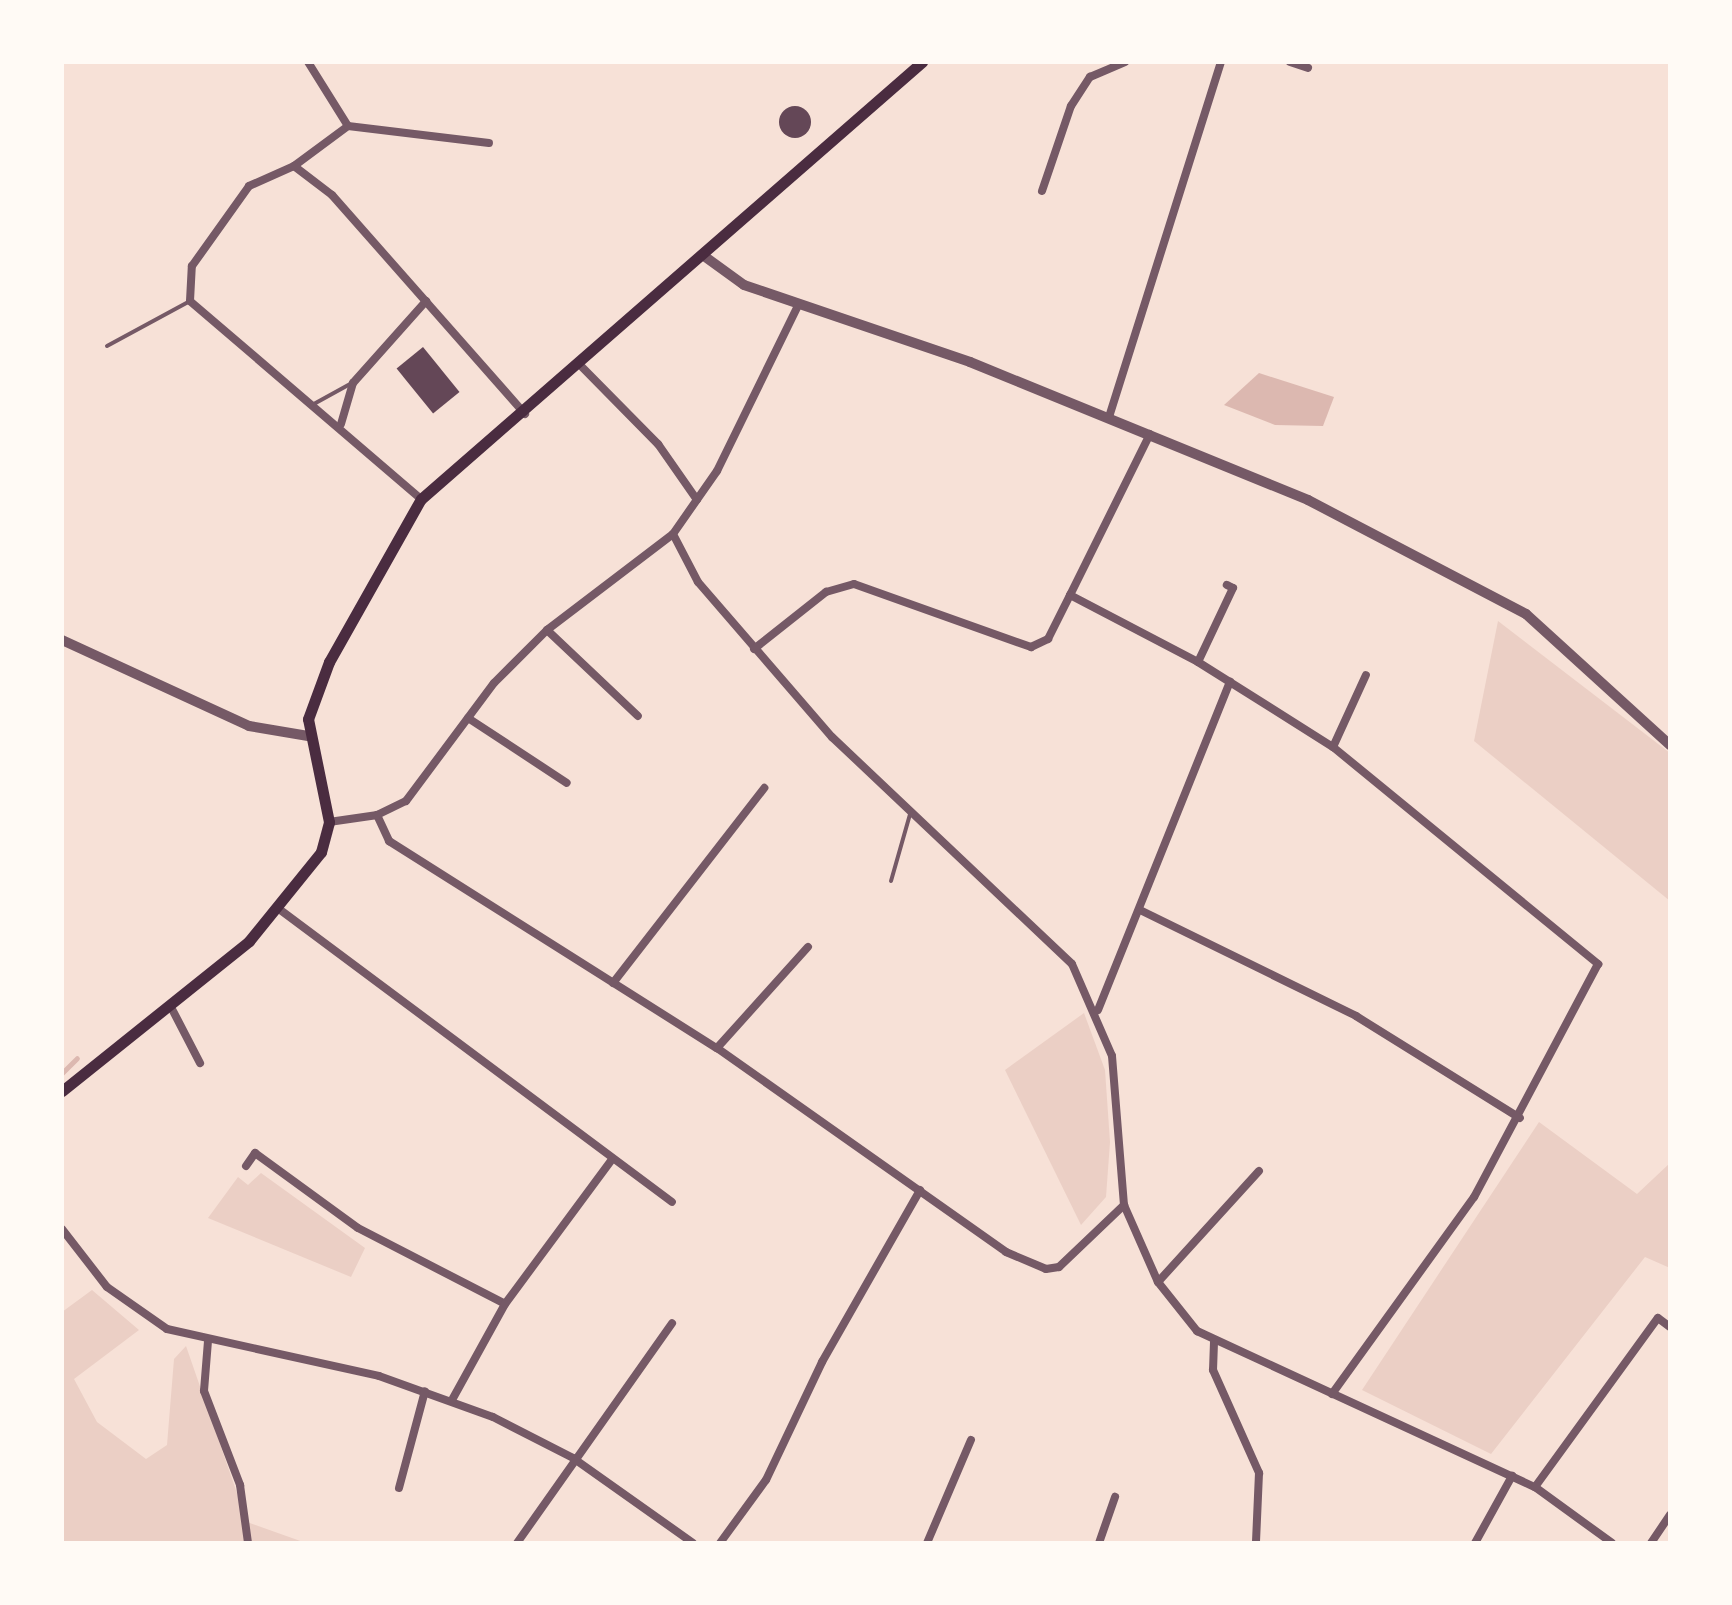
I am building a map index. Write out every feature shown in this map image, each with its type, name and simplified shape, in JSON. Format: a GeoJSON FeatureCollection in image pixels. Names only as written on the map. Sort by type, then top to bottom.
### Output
{"type":"FeatureCollection","features":[{"type":"Feature","properties":{"kind":"main road"},"geometry":{"type":"LineString","coordinates":[[62,1091],[172,1009],[279,909],[321,852],[329,822],[308,736],[329,662],[421,499],[581,366],[922,62]]}},
{"type":"Feature","properties":{"kind":"street"},"geometry":{"type":"LineString","coordinates":[[308,62],[348,126]]}},
{"type":"Feature","properties":{"kind":"street"},"geometry":{"type":"LineString","coordinates":[[1042,191],[1083,86],[1125,62]]}},
{"type":"Feature","properties":{"kind":"street"},"geometry":{"type":"LineString","coordinates":[[1109,417],[1221,62]]}},
{"type":"Feature","properties":{"kind":"street"},"geometry":{"type":"LineString","coordinates":[[1290,62],[1308,68]]}},
{"type":"Feature","properties":{"kind":"street"},"geometry":{"type":"LineString","coordinates":[[421,499],[341,424],[312,405],[190,301],[187,275],[232,203],[267,174],[294,166],[348,126],[489,143]]}},
{"type":"Feature","properties":{"kind":"street"},"geometry":{"type":"LineString","coordinates":[[294,166],[377,242],[525,414]]}},
{"type":"Feature","properties":{"kind":"street"},"geometry":{"type":"LineString","coordinates":[[704,256],[744,285],[1109,417],[1308,500],[1526,614],[1670,745]]}},
{"type":"Feature","properties":{"kind":"street"},"geometry":{"type":"LineString","coordinates":[[341,424],[353,383],[426,301]]}},
{"type":"Feature","properties":{"kind":"street"},"geometry":{"type":"LineString","coordinates":[[329,822],[377,815],[406,801],[468,718],[547,630],[673,534],[697,500],[768,377],[798,306]]}},
{"type":"Feature","properties":{"kind":"street"},"geometry":{"type":"LineString","coordinates":[[581,366],[658,444],[697,500]]}},
{"type":"Feature","properties":{"kind":"street"},"geometry":{"type":"LineString","coordinates":[[754,649],[826,592],[854,584],[1031,647],[1048,639],[1150,434]]}},
{"type":"Feature","properties":{"kind":"street"},"geometry":{"type":"LineString","coordinates":[[673,534],[698,582],[832,737],[1044,932],[1098,1010],[1112,1056],[1124,1205],[1158,1282],[1214,1342],[1535,1487],[1612,1543]]}},
{"type":"Feature","properties":{"kind":"street"},"geometry":{"type":"LineString","coordinates":[[1198,662],[1233,588],[1227,585]]}},
{"type":"Feature","properties":{"kind":"street"},"geometry":{"type":"LineString","coordinates":[[1070,595],[1198,662],[1333,747],[1598,964],[1520,1118],[1474,1197],[1332,1394]]}},
{"type":"Feature","properties":{"kind":"street"},"geometry":{"type":"LineString","coordinates":[[547,630],[638,716]]}},
{"type":"Feature","properties":{"kind":"street"},"geometry":{"type":"LineString","coordinates":[[62,640],[249,726],[308,736]]}},
{"type":"Feature","properties":{"kind":"street"},"geometry":{"type":"LineString","coordinates":[[1333,747],[1366,675]]}},
{"type":"Feature","properties":{"kind":"street"},"geometry":{"type":"LineString","coordinates":[[1098,1010],[1230,681]]}},
{"type":"Feature","properties":{"kind":"street"},"geometry":{"type":"LineString","coordinates":[[468,718],[567,783]]}},
{"type":"Feature","properties":{"kind":"street"},"geometry":{"type":"LineString","coordinates":[[613,983],[764,788]]}},
{"type":"Feature","properties":{"kind":"street"},"geometry":{"type":"LineString","coordinates":[[377,815],[389,841],[717,1048],[1006,1252],[1046,1269],[1069,1261],[1124,1205]]}},
{"type":"Feature","properties":{"kind":"street"},"geometry":{"type":"LineString","coordinates":[[279,909],[611,1161],[672,1202]]}},
{"type":"Feature","properties":{"kind":"street"},"geometry":{"type":"LineString","coordinates":[[1140,910],[1356,1016],[1520,1118]]}},
{"type":"Feature","properties":{"kind":"street"},"geometry":{"type":"LineString","coordinates":[[717,1048],[808,947]]}},
{"type":"Feature","properties":{"kind":"street"},"geometry":{"type":"LineString","coordinates":[[172,1009],[200,1063]]}},
{"type":"Feature","properties":{"kind":"street"},"geometry":{"type":"LineString","coordinates":[[246,1166],[255,1153],[358,1228],[505,1304]]}},
{"type":"Feature","properties":{"kind":"street"},"geometry":{"type":"LineString","coordinates":[[452,1400],[505,1304],[611,1161]]}},
{"type":"Feature","properties":{"kind":"street"},"geometry":{"type":"LineString","coordinates":[[1158,1282],[1259,1171]]}},
{"type":"Feature","properties":{"kind":"street"},"geometry":{"type":"LineString","coordinates":[[720,1543],[766,1480],[822,1362],[920,1190]]}},
{"type":"Feature","properties":{"kind":"street"},"geometry":{"type":"LineString","coordinates":[[62,1229],[134,1311],[208,1341],[425,1391],[452,1400],[573,1458],[693,1543]]}},
{"type":"Feature","properties":{"kind":"street"},"geometry":{"type":"LineString","coordinates":[[1535,1487],[1658,1318],[1670,1327]]}},
{"type":"Feature","properties":{"kind":"street"},"geometry":{"type":"LineString","coordinates":[[517,1543],[573,1458],[672,1323]]}},
{"type":"Feature","properties":{"kind":"street"},"geometry":{"type":"LineString","coordinates":[[208,1341],[204,1391],[240,1485],[248,1543]]}},
{"type":"Feature","properties":{"kind":"street"},"geometry":{"type":"LineString","coordinates":[[1214,1342],[1213,1370],[1259,1473],[1256,1543]]}},
{"type":"Feature","properties":{"kind":"street"},"geometry":{"type":"LineString","coordinates":[[399,1488],[425,1391]]}},
{"type":"Feature","properties":{"kind":"street"},"geometry":{"type":"LineString","coordinates":[[927,1543],[971,1440]]}},
{"type":"Feature","properties":{"kind":"street"},"geometry":{"type":"LineString","coordinates":[[1475,1543],[1512,1476]]}},
{"type":"Feature","properties":{"kind":"street"},"geometry":{"type":"LineString","coordinates":[[1099,1543],[1115,1497]]}},
{"type":"Feature","properties":{"kind":"street"},"geometry":{"type":"LineString","coordinates":[[1651,1543],[1670,1515]]}},
{"type":"Feature","properties":{"kind":"lane"},"geometry":{"type":"LineString","coordinates":[[107,346],[190,301]]}},
{"type":"Feature","properties":{"kind":"lane"},"geometry":{"type":"LineString","coordinates":[[312,405],[353,383]]}},
{"type":"Feature","properties":{"kind":"lane"},"geometry":{"type":"LineString","coordinates":[[891,881],[911,809]]}},
{"type":"Feature","properties":{"kind":"shaded area"},"geometry":{"type":"Polygon","coordinates":[[[1259,373],[1334,397],[1323,426],[1275,425],[1224,405],[1259,373]]]}},
{"type":"Feature","properties":{"kind":"shaded area"},"geometry":{"type":"Polygon","coordinates":[[[1498,621],[1670,753],[1670,901],[1474,741],[1498,621]]]}},
{"type":"Feature","properties":{"kind":"shaded area"},"geometry":{"type":"Polygon","coordinates":[[[1084,1013],[1105,1070],[1110,1142],[1106,1197],[1081,1225],[1005,1070],[1084,1013]]]}},
{"type":"Feature","properties":{"kind":"shaded area"},"geometry":{"type":"Polygon","coordinates":[[[1539,1122],[1637,1194],[1670,1163],[1670,1268],[1645,1257],[1491,1454],[1362,1390],[1539,1122]]]}},
{"type":"Feature","properties":{"kind":"shaded area"},"geometry":{"type":"Polygon","coordinates":[[[261,1173],[365,1248],[351,1277],[208,1218],[238,1177],[248,1185],[261,1173]]]}},
{"type":"Feature","properties":{"kind":"shaded area"},"geometry":{"type":"Polygon","coordinates":[[[92,1290],[139,1330],[74,1379],[97,1422],[146,1459],[167,1445],[174,1359],[186,1346],[247,1522],[306,1543],[62,1543],[62,1312],[92,1290]]]}},
{"type":"Feature","properties":{"kind":"building"},"geometry":{"type":"Polygon","coordinates":[[[795,106],[806,111],[811,122],[806,133],[795,138],[784,133],[779,122],[784,111],[795,106]]]}},
{"type":"Feature","properties":{"kind":"building"},"geometry":{"type":"Polygon","coordinates":[[[423,347],[460,392],[433,413],[397,368],[423,347]]]}},
{"type":"Feature","properties":{"kind":"waterway"},"geometry":{"type":"LineString","coordinates":[[62,1073],[77,1058]]}}]}
